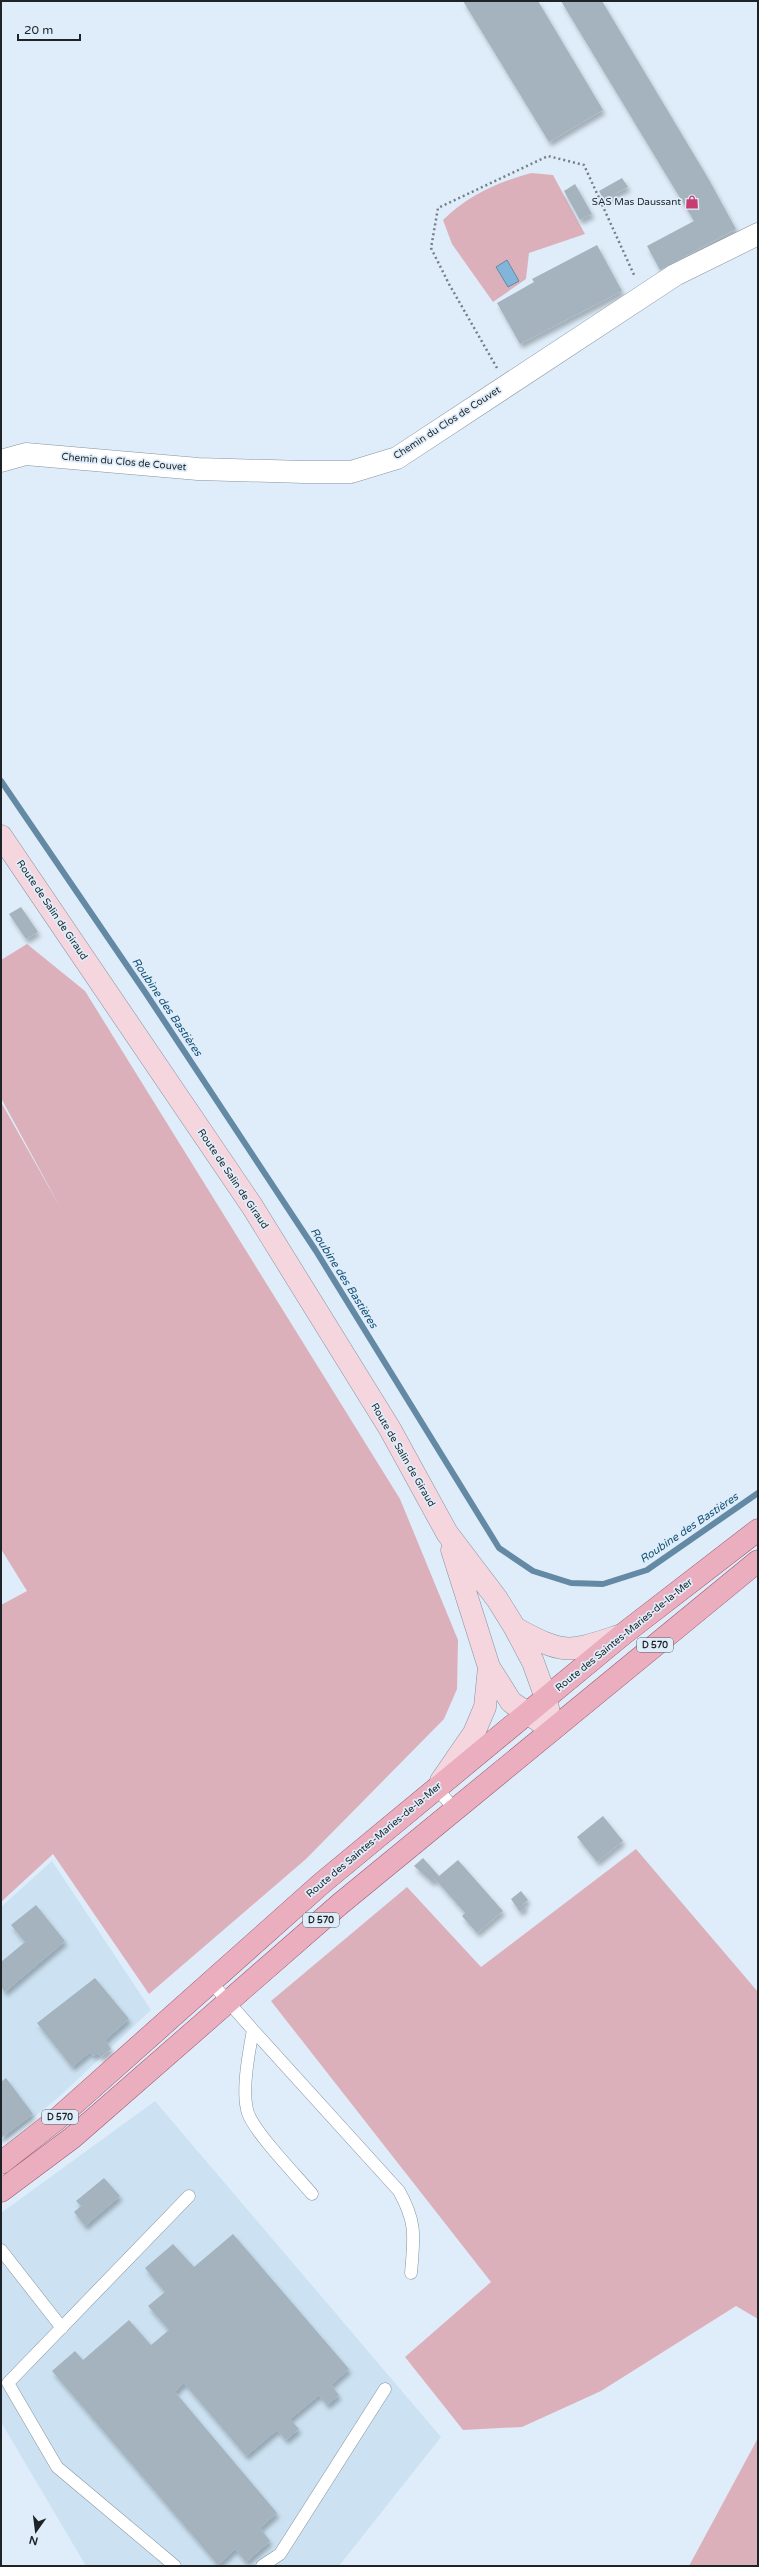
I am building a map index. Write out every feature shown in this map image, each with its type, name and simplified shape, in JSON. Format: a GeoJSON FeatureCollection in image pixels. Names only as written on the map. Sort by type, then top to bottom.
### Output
{"type":"FeatureCollection","features":[{"type":"Feature","properties":{"kind":"main road","name":"Route de Salin de Giraud"},"geometry":{"type":"LineString","coordinates":[[1,836],[252,1206],[390,1429],[447,1533],[497,1599],[515,1628],[533,1662],[546,1698],[552,1729]]}},
{"type":"Feature","properties":{"kind":"main road","name":"Route des Saintes-Maries-de-la-Mer"},"geometry":{"type":"LineString","coordinates":[[1,2163],[56,2120],[210,1981],[322,1883],[622,1635],[758,1530]]}},
{"type":"Feature","properties":{"kind":"main road","name":"Route de Salin de Giraud"},"geometry":{"type":"LineString","coordinates":[[447,1533],[489,1667],[504,1693],[526,1714],[552,1729]]}},
{"type":"Feature","properties":{"kind":"main road","name":"D 570"},"geometry":{"type":"LineString","coordinates":[[1,2190],[72,2138],[228,2002],[454,1809],[758,1561]]}},
{"type":"Feature","properties":{"kind":"main road","name":"Route de Salin de Giraud"},"geometry":{"type":"LineString","coordinates":[[515,1628],[547,1646],[565,1650],[584,1647],[622,1635]]}},
{"type":"Feature","properties":{"kind":"main road","name":"Route de Salin de Giraud"},"geometry":{"type":"LineString","coordinates":[[436,1788],[474,1733],[485,1707],[489,1667]]}},
{"type":"Feature","properties":{"kind":"street","name":"Chemin du Clos de Couvet"},"geometry":{"type":"LineString","coordinates":[[1,461],[26,454],[198,469],[351,472],[397,458],[506,384],[675,274],[758,234]]}},
{"type":"Feature","properties":{"kind":"lane"},"geometry":{"type":"LineString","coordinates":[[436,1788],[454,1809]]}},
{"type":"Feature","properties":{"kind":"lane"},"geometry":{"type":"LineString","coordinates":[[210,1981],[399,2192],[410,2212],[414,2236],[411,2273]]}},
{"type":"Feature","properties":{"kind":"lane"},"geometry":{"type":"LineString","coordinates":[[157,2030],[175,2049]]}},
{"type":"Feature","properties":{"kind":"lane"},"geometry":{"type":"LineString","coordinates":[[253,2030],[246,2095],[248,2112],[257,2128],[312,2194]]}},
{"type":"Feature","properties":{"kind":"lane"},"geometry":{"type":"LineString","coordinates":[[56,2120],[72,2138]]}},
{"type":"Feature","properties":{"kind":"lane"},"geometry":{"type":"LineString","coordinates":[[175,2566],[57,2467],[8,2383],[189,2196]]}},
{"type":"Feature","properties":{"kind":"lane"},"geometry":{"type":"LineString","coordinates":[[1,2250],[62,2328]]}},
{"type":"Feature","properties":{"kind":"lane"},"geometry":{"type":"LineString","coordinates":[[262,2566],[280,2554],[386,2389]]}},
{"type":"Feature","properties":{"kind":"path"},"geometry":{"type":"LineString","coordinates":[[506,384],[449,284],[431,248],[438,208],[548,156],[584,165],[643,296]]}},
{"type":"Feature","properties":{"kind":"shaded area"},"geometry":{"type":"Polygon","coordinates":[[[531,173],[553,175],[585,234],[529,253],[526,279],[493,302],[452,244],[443,220],[462,204],[495,185],[531,173]]]}},
{"type":"Feature","properties":{"kind":"shaded area"},"geometry":{"type":"Polygon","coordinates":[[[27,944],[85,991],[400,1499],[458,1640],[457,1689],[444,1719],[306,1859],[149,1994],[53,1854],[1,1902],[1,1605],[27,1591],[1,1549],[1,1102],[60,1207],[1,1098],[1,960],[27,944]]]}},
{"type":"Feature","properties":{"kind":"shaded area"},"geometry":{"type":"Polygon","coordinates":[[[636,1849],[758,1992],[758,2319],[736,2306],[601,2391],[522,2427],[463,2430],[405,2357],[491,2282],[271,2001],[407,1887],[481,1967],[636,1849]]]}},
{"type":"Feature","properties":{"kind":"shaded area"},"geometry":{"type":"Polygon","coordinates":[[[52,1861],[151,2010],[60,2096],[1,2144],[1,1907],[52,1861]]]}},
{"type":"Feature","properties":{"kind":"shaded area"},"geometry":{"type":"Polygon","coordinates":[[[155,2101],[441,2437],[339,2566],[86,2566],[1,2422],[1,2213],[155,2101]]]}},
{"type":"Feature","properties":{"kind":"shaded area"},"geometry":{"type":"Polygon","coordinates":[[[758,2438],[758,2566],[689,2566],[758,2438]]]}},
{"type":"Feature","properties":{"kind":"water"},"geometry":{"type":"Polygon","coordinates":[[[507,260],[519,281],[508,287],[496,267],[507,260]]]}},
{"type":"Feature","properties":{"kind":"building"},"geometry":{"type":"Polygon","coordinates":[[[463,1],[538,1],[603,110],[549,142],[463,1]]]}},
{"type":"Feature","properties":{"kind":"building"},"geometry":{"type":"Polygon","coordinates":[[[561,1],[602,1],[708,178],[736,229],[660,270],[647,246],[694,221],[561,1]]]}},
{"type":"Feature","properties":{"kind":"building"},"geometry":{"type":"Polygon","coordinates":[[[622,178],[628,187],[604,200],[599,191],[622,178]]]}},
{"type":"Feature","properties":{"kind":"building"},"geometry":{"type":"Polygon","coordinates":[[[575,184],[592,214],[580,220],[564,191],[575,184]]]}},
{"type":"Feature","properties":{"kind":"building"},"geometry":{"type":"Polygon","coordinates":[[[597,245],[622,291],[520,344],[497,303],[534,282],[532,279],[597,245]]]}},
{"type":"Feature","properties":{"kind":"building"},"geometry":{"type":"Polygon","coordinates":[[[21,907],[38,932],[26,939],[9,914],[21,907]]]}},
{"type":"Feature","properties":{"kind":"building"},"geometry":{"type":"Polygon","coordinates":[[[603,1816],[623,1841],[597,1862],[577,1837],[603,1816]]]}},
{"type":"Feature","properties":{"kind":"building"},"geometry":{"type":"Polygon","coordinates":[[[423,1858],[439,1876],[458,1860],[503,1911],[477,1933],[462,1916],[465,1913],[435,1879],[432,1882],[414,1866],[423,1858]]]}},
{"type":"Feature","properties":{"kind":"building"},"geometry":{"type":"Polygon","coordinates":[[[521,1891],[528,1900],[523,1904],[526,1907],[520,1912],[511,1899],[521,1891]]]}},
{"type":"Feature","properties":{"kind":"building"},"geometry":{"type":"Polygon","coordinates":[[[36,1905],[65,1941],[5,1992],[1,1987],[1,1962],[25,1942],[11,1925],[36,1905]]]}},
{"type":"Feature","properties":{"kind":"building"},"geometry":{"type":"Polygon","coordinates":[[[95,1978],[129,2019],[105,2040],[111,2049],[101,2057],[98,2053],[93,2056],[90,2052],[72,2067],[37,2023],[95,1978]]]}},
{"type":"Feature","properties":{"kind":"building"},"geometry":{"type":"Polygon","coordinates":[[[6,2078],[33,2114],[1,2138],[1,2082],[6,2078]]]}},
{"type":"Feature","properties":{"kind":"building"},"geometry":{"type":"Polygon","coordinates":[[[104,2178],[120,2196],[85,2226],[74,2212],[81,2206],[76,2201],[104,2178]]]}},
{"type":"Feature","properties":{"kind":"building"},"geometry":{"type":"Polygon","coordinates":[[[233,2234],[349,2369],[331,2385],[339,2395],[327,2405],[319,2395],[290,2419],[299,2429],[286,2440],[277,2430],[246,2456],[184,2383],[175,2392],[277,2513],[260,2528],[270,2541],[246,2562],[235,2549],[218,2565],[52,2371],[75,2351],[83,2360],[129,2320],[151,2345],[169,2330],[148,2306],[165,2292],[145,2268],[173,2244],[194,2267],[233,2234]]]}},
{"type":"Feature","properties":{"kind":"waterway","name":"Roubine des Bastières"},"geometry":{"type":"LineString","coordinates":[[1,781],[145,992],[316,1251],[499,1548],[533,1571],[571,1583],[603,1584],[647,1570],[758,1493]]}},
{"type":"Feature","properties":{"kind":"place","name":"SAS Mas Daussant"},"geometry":{"type":"Point","coordinates":[692,202]}}]}
